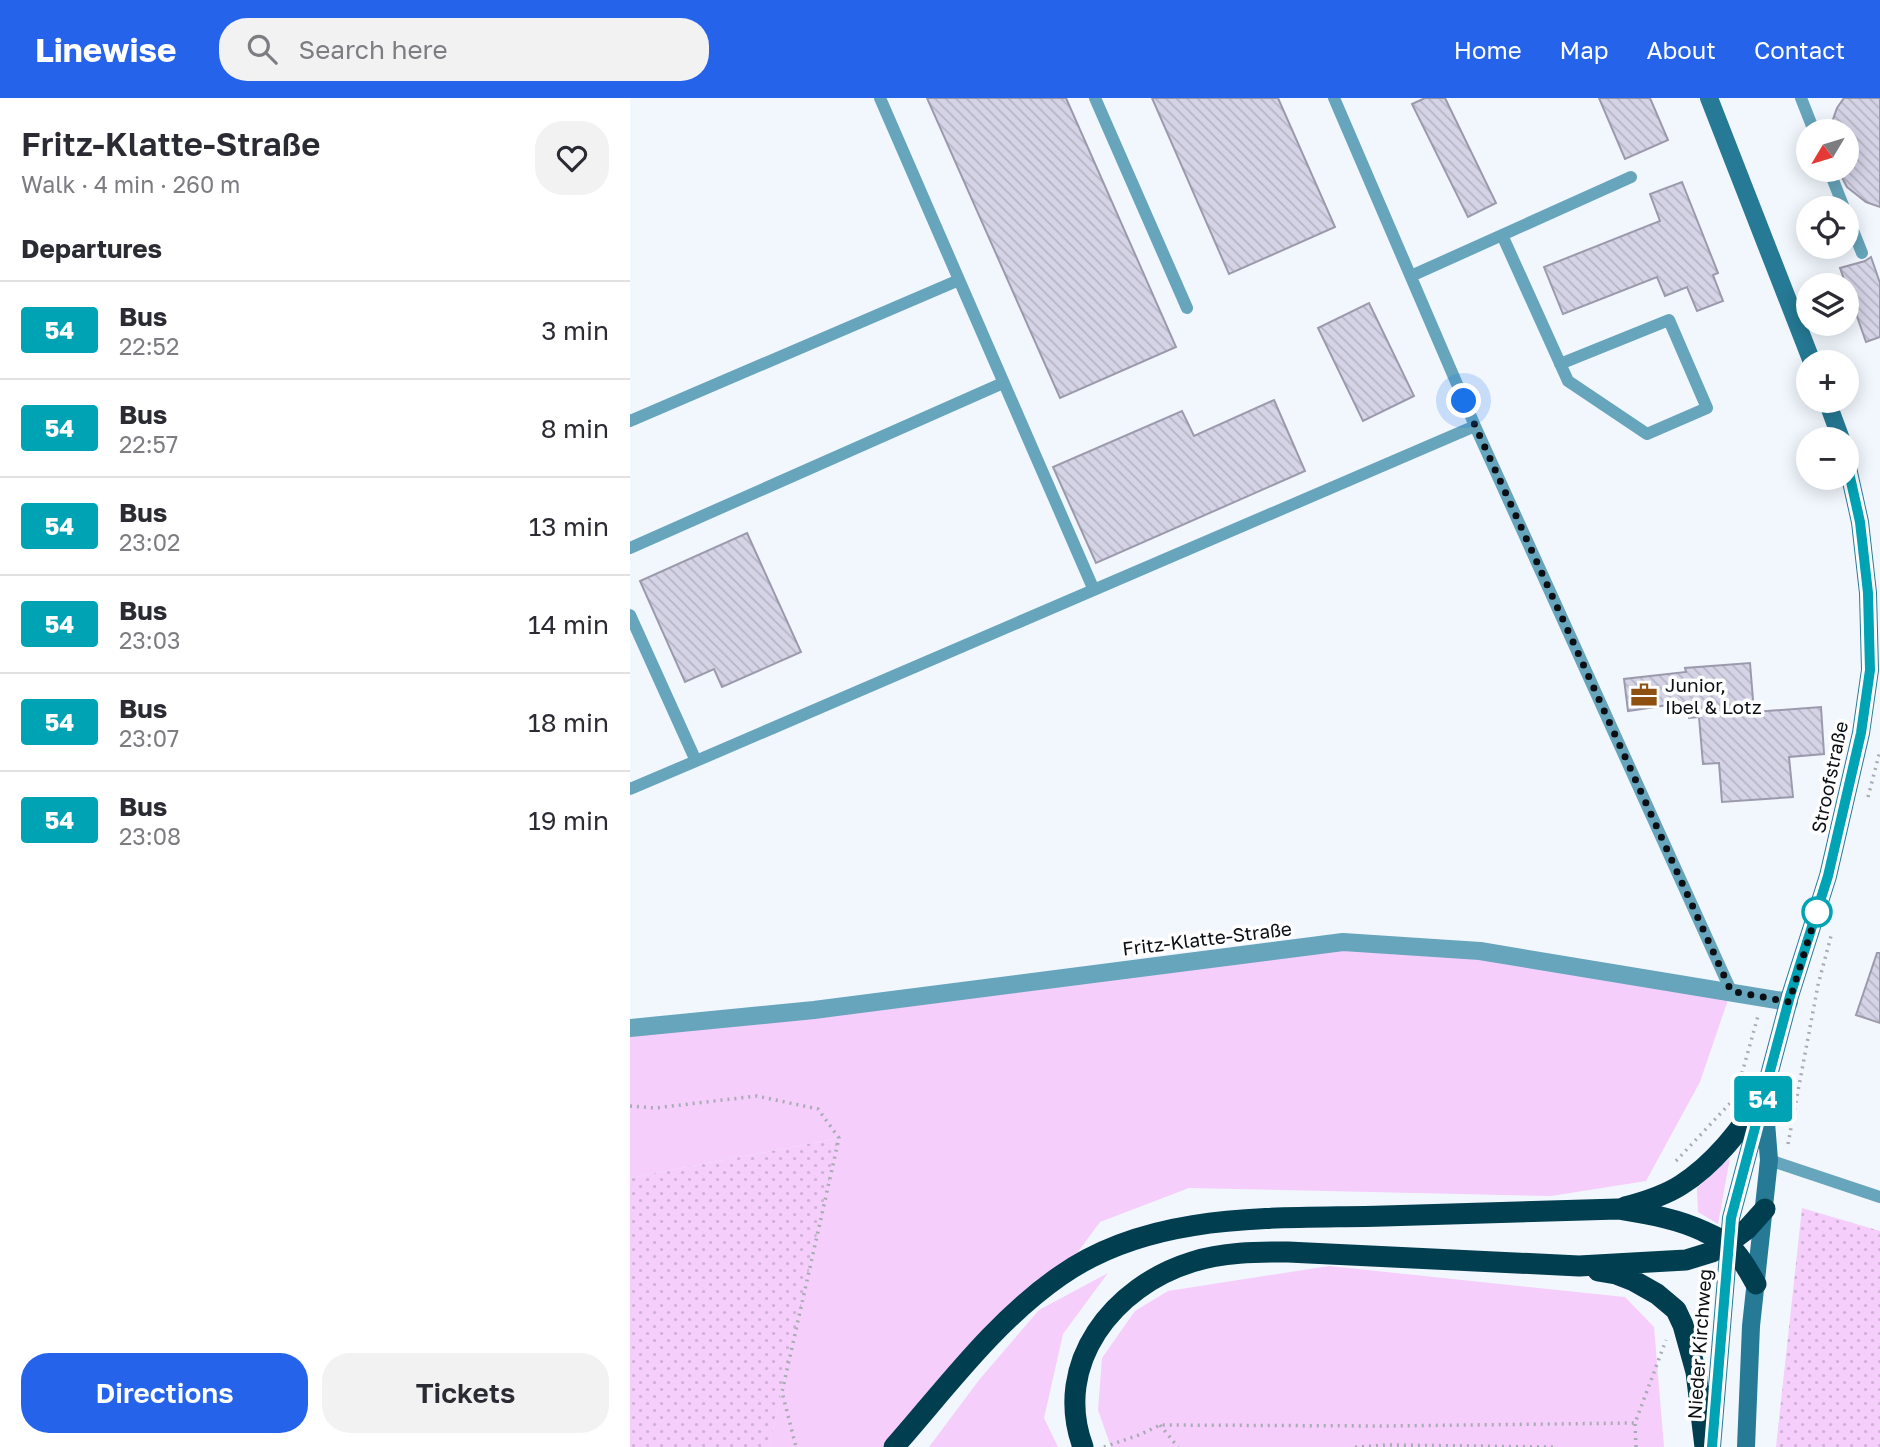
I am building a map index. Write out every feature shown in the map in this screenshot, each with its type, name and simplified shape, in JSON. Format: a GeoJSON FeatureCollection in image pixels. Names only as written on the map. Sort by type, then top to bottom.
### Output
{"type":"FeatureCollection","features":[{"type":"Feature","properties":{"kind":"highway"},"geometry":{"type":"LineString","coordinates":[[1618,1209],[1651,1200],[1681,1186],[1722,1151],[1764,1096]]}},
{"type":"Feature","properties":{"kind":"highway"},"geometry":{"type":"LineString","coordinates":[[894,1447],[968,1360],[1032,1297],[1093,1256],[1160,1231],[1239,1221],[1618,1209],[1686,1223],[1718,1238],[1738,1255],[1756,1284]]}},
{"type":"Feature","properties":{"kind":"highway"},"geometry":{"type":"LineString","coordinates":[[1082,1444],[1076,1422],[1075,1398],[1085,1353],[1096,1331],[1127,1296],[1168,1271],[1193,1262],[1221,1255],[1254,1252],[1579,1266],[1686,1261],[1727,1244],[1747,1229],[1765,1209]]}},
{"type":"Feature","properties":{"kind":"highway"},"geometry":{"type":"LineString","coordinates":[[1579,1266],[1634,1281],[1657,1294],[1676,1310],[1696,1372],[1705,1447]]}},
{"type":"Feature","properties":{"kind":"street"},"geometry":{"type":"LineString","coordinates":[[1709,98],[1807,350]]}},
{"type":"Feature","properties":{"kind":"street","name":"Stroofstraße"},"geometry":{"type":"LineString","coordinates":[[1727,1244],[1731,1218],[1789,1002],[1831,863],[1861,733],[1870,670],[1868,593],[1860,522],[1853,490]]}},
{"type":"Feature","properties":{"kind":"street","name":"Fritz-Klatte-Straße"},"geometry":{"type":"LineString","coordinates":[[630,1028],[814,1010],[1343,942],[1480,951],[1789,1002]]}},
{"type":"Feature","properties":{"kind":"street","name":"Stroofstraße"},"geometry":{"type":"LineString","coordinates":[[1764,1096],[1777,1163],[1765,1209]]}},
{"type":"Feature","properties":{"kind":"street"},"geometry":{"type":"LineString","coordinates":[[1746,1447],[1752,1326],[1765,1209]]}},
{"type":"Feature","properties":{"kind":"street","name":"Nieder Kirchweg"},"geometry":{"type":"LineString","coordinates":[[1712,1447],[1727,1244]]}},
{"type":"Feature","properties":{"kind":"lane"},"geometry":{"type":"LineString","coordinates":[[880,98],[1093,588]]}},
{"type":"Feature","properties":{"kind":"lane"},"geometry":{"type":"LineString","coordinates":[[1095,98],[1187,308]]}},
{"type":"Feature","properties":{"kind":"lane"},"geometry":{"type":"LineString","coordinates":[[1334,98],[1475,426],[1731,991]]}},
{"type":"Feature","properties":{"kind":"lane"},"geometry":{"type":"LineString","coordinates":[[1801,98],[1809,119]]}},
{"type":"Feature","properties":{"kind":"lane"},"geometry":{"type":"LineString","coordinates":[[1411,276],[1631,177]]}},
{"type":"Feature","properties":{"kind":"lane"},"geometry":{"type":"LineString","coordinates":[[1502,235],[1560,364],[1568,381],[1647,434],[1707,408],[1669,320],[1560,364]]}},
{"type":"Feature","properties":{"kind":"lane"},"geometry":{"type":"LineString","coordinates":[[1859,246],[1862,254]]}},
{"type":"Feature","properties":{"kind":"lane"},"geometry":{"type":"LineString","coordinates":[[630,421],[959,280]]}},
{"type":"Feature","properties":{"kind":"lane"},"geometry":{"type":"LineString","coordinates":[[630,548],[1003,383]]}},
{"type":"Feature","properties":{"kind":"lane"},"geometry":{"type":"LineString","coordinates":[[630,789],[1475,426]]}},
{"type":"Feature","properties":{"kind":"lane"},"geometry":{"type":"LineString","coordinates":[[630,615],[696,761]]}},
{"type":"Feature","properties":{"kind":"lane"},"geometry":{"type":"LineString","coordinates":[[1777,1163],[1880,1197]]}},
{"type":"Feature","properties":{"kind":"path"},"geometry":{"type":"LineString","coordinates":[[1866,803],[1880,751]]}},
{"type":"Feature","properties":{"kind":"path"},"geometry":{"type":"LineString","coordinates":[[1777,1163],[1832,933]]}},
{"type":"Feature","properties":{"kind":"path"},"geometry":{"type":"LineString","coordinates":[[1670,1168],[1735,1098],[1764,997]]}},
{"type":"Feature","properties":{"kind":"path"},"geometry":{"type":"LineString","coordinates":[[630,1106],[655,1108],[757,1096],[818,1109],[839,1138],[782,1392],[796,1447]]}},
{"type":"Feature","properties":{"kind":"path"},"geometry":{"type":"LineString","coordinates":[[1636,1447],[1635,1423],[1667,1336]]}},
{"type":"Feature","properties":{"kind":"path"},"geometry":{"type":"LineString","coordinates":[[1104,1447],[1160,1425],[1635,1423]]}},
{"type":"Feature","properties":{"kind":"path"},"geometry":{"type":"LineString","coordinates":[[1160,1425],[1178,1447]]}},
{"type":"Feature","properties":{"kind":"path"},"geometry":{"type":"LineString","coordinates":[[1355,1447],[1556,1447]]}},
{"type":"Feature","properties":{"kind":"shaded area"},"geometry":{"type":"Polygon","coordinates":[[[1343,942],[1731,991],[1700,1082],[1646,1181],[1551,1196],[1189,1188],[1100,1222],[1061,1275],[894,1447],[769,1447],[839,1138],[630,1178],[630,1028],[1343,942]]]}},
{"type":"Feature","properties":{"kind":"shaded area"},"geometry":{"type":"Polygon","coordinates":[[[839,1138],[769,1447],[630,1447],[630,1178],[839,1138]]]}},
{"type":"Feature","properties":{"kind":"shaded area"},"geometry":{"type":"Polygon","coordinates":[[[1730,1158],[1718,1224],[1698,1212],[1697,1188],[1730,1158]]]}},
{"type":"Feature","properties":{"kind":"shaded area"},"geometry":{"type":"Polygon","coordinates":[[[1802,1208],[1880,1231],[1880,1447],[1776,1447],[1802,1208]]]}},
{"type":"Feature","properties":{"kind":"shaded area"},"geometry":{"type":"Polygon","coordinates":[[[1329,1266],[1625,1297],[1654,1327],[1664,1447],[1111,1447],[1098,1410],[1102,1358],[1135,1311],[1168,1291],[1329,1266]]]}},
{"type":"Feature","properties":{"kind":"shaded area"},"geometry":{"type":"Polygon","coordinates":[[[1108,1273],[1063,1334],[1044,1418],[1058,1447],[929,1447],[979,1380],[1039,1310],[1108,1273]]]}},
{"type":"Feature","properties":{"kind":"building"},"geometry":{"type":"Polygon","coordinates":[[[927,98],[1066,98],[1176,347],[1060,398],[927,98]]]}},
{"type":"Feature","properties":{"kind":"building"},"geometry":{"type":"Polygon","coordinates":[[[1152,98],[1278,98],[1335,227],[1229,274],[1152,98]]]}},
{"type":"Feature","properties":{"kind":"building"},"geometry":{"type":"Polygon","coordinates":[[[1425,98],[1445,98],[1496,203],[1468,217],[1412,104],[1425,98]]]}},
{"type":"Feature","properties":{"kind":"building"},"geometry":{"type":"Polygon","coordinates":[[[1599,98],[1650,98],[1668,140],[1625,159],[1599,98]]]}},
{"type":"Feature","properties":{"kind":"building"},"geometry":{"type":"Polygon","coordinates":[[[1844,98],[1880,98],[1880,207],[1866,202],[1844,182],[1859,182],[1859,119],[1833,119],[1844,98]]]}},
{"type":"Feature","properties":{"kind":"building"},"geometry":{"type":"Polygon","coordinates":[[[1682,182],[1718,273],[1713,275],[1723,301],[1697,311],[1687,287],[1665,296],[1657,277],[1563,314],[1544,267],[1660,221],[1650,194],[1682,182]]]}},
{"type":"Feature","properties":{"kind":"building"},"geometry":{"type":"Polygon","coordinates":[[[1871,257],[1880,283],[1880,337],[1866,342],[1859,322],[1859,273],[1842,273],[1840,268],[1871,257]]]}},
{"type":"Feature","properties":{"kind":"building"},"geometry":{"type":"Polygon","coordinates":[[[1369,303],[1414,396],[1363,421],[1318,328],[1369,303]]]}},
{"type":"Feature","properties":{"kind":"building"},"geometry":{"type":"Polygon","coordinates":[[[1274,400],[1305,471],[1096,563],[1053,467],[1182,411],[1194,436],[1274,400]]]}},
{"type":"Feature","properties":{"kind":"building"},"geometry":{"type":"Polygon","coordinates":[[[747,533],[801,652],[722,687],[714,669],[685,682],[640,581],[747,533]]]}},
{"type":"Feature","properties":{"kind":"building"},"geometry":{"type":"Polygon","coordinates":[[[1750,663],[1754,712],[1821,707],[1824,754],[1789,757],[1793,797],[1722,802],[1719,763],[1703,764],[1699,717],[1689,718],[1688,702],[1628,711],[1624,679],[1686,672],[1685,668],[1750,663]]]}},
{"type":"Feature","properties":{"kind":"building"},"geometry":{"type":"Polygon","coordinates":[[[1877,953],[1880,953],[1880,1023],[1856,1015],[1877,953]]]}},
{"type":"Feature","properties":{"kind":"bus line","name":"54"},"geometry":{"type":"LineString","coordinates":[[1712,1447],[1731,1218],[1790,996],[1828,876],[1861,733],[1870,670],[1868,593],[1860,522],[1853,490]]}},
{"type":"Feature","properties":{"kind":"place","name":"Junior, Ibel & Lotz"},"geometry":{"type":"Point","coordinates":[1644,695]}},
{"type":"Feature","properties":{"kind":"route"},"geometry":{"type":"LineString","coordinates":[[1464,401],[1731,991],[1789,1002],[1817,912]]}}]}
